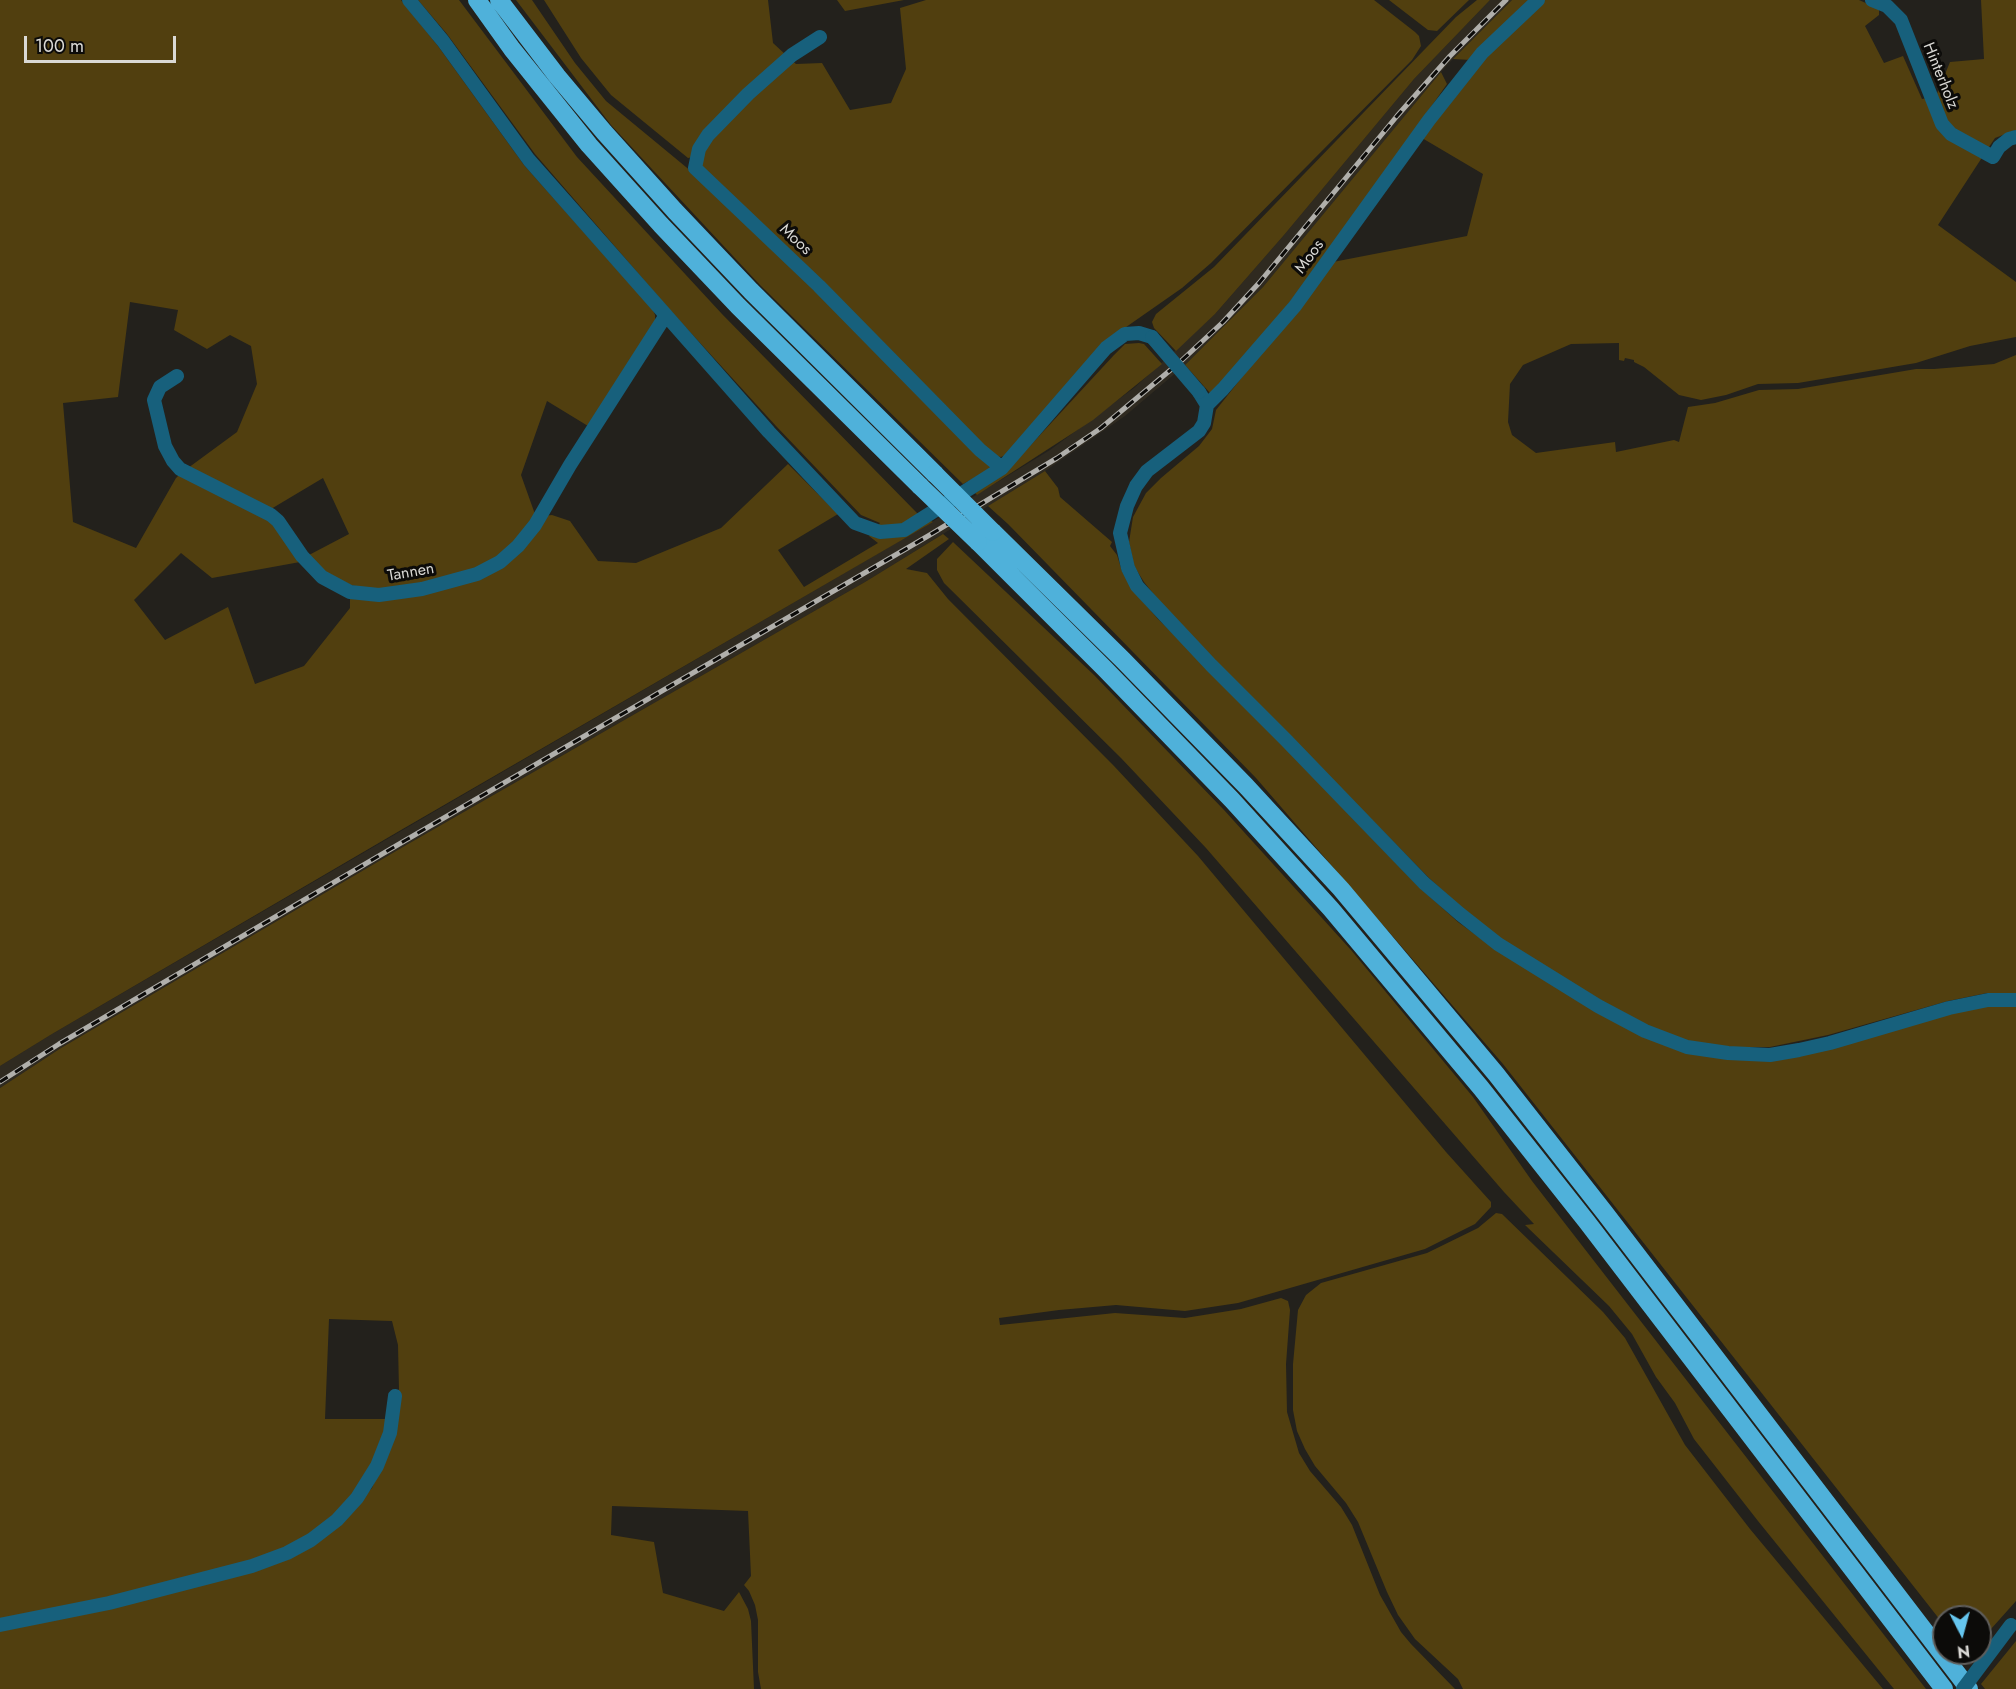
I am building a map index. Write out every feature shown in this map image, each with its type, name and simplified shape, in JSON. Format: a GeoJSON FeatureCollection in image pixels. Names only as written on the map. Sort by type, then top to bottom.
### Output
{"type":"FeatureCollection","features":[{"type":"Feature","properties":{"kind":"highway"},"geometry":{"type":"LineString","coordinates":[[477,0],[512,49],[589,145],[745,314],[920,486],[986,537],[1156,694],[1246,786],[1341,889],[1510,1093],[1969,1689]]}},
{"type":"Feature","properties":{"kind":"highway"},"geometry":{"type":"LineString","coordinates":[[500,0],[557,76],[675,211],[751,291],[935,474],[986,537],[1097,660],[1232,800],[1339,918],[1481,1088],[1580,1213],[1944,1689]]}},
{"type":"Feature","properties":{"kind":"street"},"geometry":{"type":"LineString","coordinates":[[409,0],[443,41],[529,160],[769,432],[855,523],[880,532],[904,530],[1002,468],[1106,348],[1125,334],[1139,333],[1152,337],[1199,392],[1207,405],[1204,423],[1199,431],[1147,471],[1136,486],[1127,506],[1120,533],[1128,568],[1137,586],[1424,883],[1498,944],[1598,1006],[1645,1031],[1687,1047],[1728,1053],[1770,1055],[1799,1050],[1949,1008],[1988,1000],[2016,1000]]}},
{"type":"Feature","properties":{"kind":"street","name":"Moos"},"geometry":{"type":"LineString","coordinates":[[1207,405],[1295,306],[1430,120],[1482,53],[1538,0]]}},
{"type":"Feature","properties":{"kind":"street","name":"Hinterholz"},"geometry":{"type":"LineString","coordinates":[[1872,0],[1887,6],[1901,20],[1942,124],[1951,134],[1993,157],[1999,147],[2009,139],[2016,137]]}},
{"type":"Feature","properties":{"kind":"street","name":"Moos"},"geometry":{"type":"LineString","coordinates":[[820,37],[792,54],[708,135],[699,149],[695,168],[819,286],[980,450],[1002,468]]}},
{"type":"Feature","properties":{"kind":"street","name":"Tannen"},"geometry":{"type":"LineString","coordinates":[[177,376],[160,387],[153,400],[165,446],[180,469],[272,515],[302,556],[322,577],[350,592],[379,595],[422,589],[477,574],[500,562],[518,546],[535,525],[570,465],[666,315]]}},
{"type":"Feature","properties":{"kind":"street"},"geometry":{"type":"LineString","coordinates":[[0,1625],[110,1603],[241,1569],[287,1553],[311,1540],[337,1520],[357,1498],[377,1466],[390,1433],[395,1396]]}},
{"type":"Feature","properties":{"kind":"street"},"geometry":{"type":"LineString","coordinates":[[1963,1689],[2014,1622]]}},
{"type":"Feature","properties":{"kind":"shaded area"},"geometry":{"type":"Polygon","coordinates":[[[0,0],[401,0],[438,46],[524,165],[655,315],[655,322],[618,383],[588,426],[547,401],[521,475],[536,517],[516,543],[498,559],[476,571],[452,579],[378,591],[351,585],[324,572],[309,555],[349,534],[323,478],[271,509],[188,468],[237,432],[257,384],[251,346],[230,335],[207,349],[174,330],[178,310],[130,302],[118,397],[63,403],[73,522],[136,548],[179,475],[273,523],[300,562],[212,578],[181,553],[134,600],[165,640],[228,607],[255,684],[304,666],[350,608],[350,598],[379,598],[423,592],[479,578],[502,565],[521,548],[543,516],[552,515],[570,521],[598,561],[636,563],[721,528],[788,464],[838,514],[778,550],[804,587],[878,543],[869,536],[880,523],[861,515],[669,309],[535,154],[447,34],[418,0],[459,0],[577,157],[722,314],[917,513],[933,522],[401,830],[0,1066],[0,0]]]}},
{"type":"Feature","properties":{"kind":"shaded area"},"geometry":{"type":"Polygon","coordinates":[[[516,0],[532,0],[575,63],[606,101],[692,172],[817,289],[989,462],[991,469],[963,484],[760,285],[611,125],[516,0]]]}},
{"type":"Feature","properties":{"kind":"shaded area"},"geometry":{"type":"Polygon","coordinates":[[[544,0],[768,0],[773,43],[786,55],[693,157],[688,158],[611,95],[581,58],[544,0]]]}},
{"type":"Feature","properties":{"kind":"shaded area"},"geometry":{"type":"Polygon","coordinates":[[[837,0],[904,0],[845,11],[837,0]]]}},
{"type":"Feature","properties":{"kind":"shaded area"},"geometry":{"type":"Polygon","coordinates":[[[926,0],[1374,0],[1415,32],[1419,36],[1421,46],[1412,60],[1211,263],[1182,288],[1119,332],[1008,454],[1001,457],[994,456],[702,171],[700,161],[711,137],[791,60],[796,64],[822,63],[850,110],[891,103],[906,69],[900,8],[926,0]]]}},
{"type":"Feature","properties":{"kind":"shaded area"},"geometry":{"type":"Polygon","coordinates":[[[1389,0],[1469,0],[1437,31],[1428,30],[1389,0]]]}},
{"type":"Feature","properties":{"kind":"shaded area"},"geometry":{"type":"Polygon","coordinates":[[[1477,0],[1490,0],[1414,79],[1215,314],[1176,351],[1154,328],[1152,322],[1156,314],[1214,267],[1456,17],[1477,0]]]}},
{"type":"Feature","properties":{"kind":"shaded area"},"geometry":{"type":"Polygon","coordinates":[[[1490,0],[1512,0],[1447,65],[1263,287],[1185,365],[1125,416],[1045,471],[865,582],[408,844],[61,1048],[0,1088],[0,1066],[52,1034],[922,528],[1050,450],[1134,388],[1215,314],[1414,79],[1490,0]]]}},
{"type":"Feature","properties":{"kind":"shaded area"},"geometry":{"type":"Polygon","coordinates":[[[1512,0],[1533,0],[1471,60],[1453,59],[1512,0]]]}},
{"type":"Feature","properties":{"kind":"shaded area"},"geometry":{"type":"Polygon","coordinates":[[[1542,0],[1859,0],[1879,9],[1879,15],[1865,26],[1884,63],[1903,56],[1922,99],[1927,98],[1939,126],[1983,156],[1938,225],[2016,282],[2016,337],[1970,346],[1916,363],[1798,383],[1758,384],[1726,395],[1701,400],[1679,395],[1634,360],[1625,358],[1624,361],[1619,360],[1619,343],[1571,344],[1523,365],[1510,384],[1508,422],[1512,435],[1536,453],[1615,442],[1616,452],[1674,440],[1679,442],[1688,407],[1715,403],[1759,390],[1798,389],[1916,369],[1994,364],[2016,355],[2016,993],[1987,993],[1948,1001],[1828,1035],[1770,1047],[1729,1047],[1688,1042],[1646,1026],[1501,939],[1463,909],[1429,878],[1168,612],[1134,566],[1129,542],[1133,517],[1146,493],[1199,446],[1212,429],[1216,410],[1333,262],[1467,236],[1483,174],[1422,138],[1489,53],[1542,0]]]}},
{"type":"Feature","properties":{"kind":"shaded area"},"geometry":{"type":"Polygon","coordinates":[[[1981,0],[2016,0],[2016,130],[1995,138],[1987,150],[1952,129],[1945,121],[1936,96],[1950,62],[1984,59],[1981,0]]]}},
{"type":"Feature","properties":{"kind":"shaded area"},"geometry":{"type":"Polygon","coordinates":[[[1441,72],[1447,84],[1369,195],[1290,302],[1226,382],[1210,393],[1185,365],[1263,287],[1441,72]]]}},
{"type":"Feature","properties":{"kind":"shaded area"},"geometry":{"type":"Polygon","coordinates":[[[1125,344],[1144,344],[1162,364],[1093,420],[977,495],[975,493],[1016,461],[1125,344]]]}},
{"type":"Feature","properties":{"kind":"shaded area"},"geometry":{"type":"Polygon","coordinates":[[[1045,471],[1058,488],[1060,497],[1112,542],[1110,546],[1117,555],[1122,571],[1133,590],[1157,618],[1419,887],[1458,922],[1495,949],[1596,1011],[1728,1060],[1988,1006],[2016,1006],[2016,1601],[1992,1628],[1992,1605],[1932,1605],[1932,1610],[1503,1064],[1256,778],[988,506],[1045,471]]]}},
{"type":"Feature","properties":{"kind":"shaded area"},"geometry":{"type":"Polygon","coordinates":[[[943,534],[949,539],[906,569],[927,573],[948,599],[1114,766],[1198,856],[1446,1152],[1491,1202],[1491,1207],[1475,1224],[1425,1249],[1238,1303],[1185,1311],[1116,1305],[1059,1310],[999,1318],[1000,1325],[1115,1313],[1185,1318],[1241,1309],[1281,1298],[1288,1301],[1290,1310],[1286,1364],[1287,1412],[1299,1453],[1310,1471],[1341,1507],[1352,1525],[1380,1595],[1401,1632],[1455,1689],[761,1689],[758,1672],[758,1620],[755,1605],[744,1585],[751,1576],[748,1511],[612,1506],[611,1535],[654,1542],[663,1593],[724,1611],[739,1592],[748,1609],[751,1621],[754,1689],[0,1689],[0,1630],[111,1607],[199,1585],[289,1557],[340,1523],[372,1488],[393,1435],[399,1390],[398,1345],[392,1321],[329,1319],[325,1419],[390,1419],[375,1464],[355,1496],[335,1518],[310,1537],[287,1550],[252,1563],[109,1600],[0,1622],[0,1088],[61,1048],[408,844],[865,582],[943,534]]]}},
{"type":"Feature","properties":{"kind":"shaded area"},"geometry":{"type":"Polygon","coordinates":[[[953,542],[1094,675],[1224,810],[1351,950],[1473,1097],[1532,1181],[1926,1689],[1894,1689],[1694,1439],[1675,1403],[1656,1377],[1632,1334],[1609,1306],[1525,1225],[1534,1224],[1206,848],[1121,758],[944,583],[937,570],[937,559],[953,542]]]}},
{"type":"Feature","properties":{"kind":"shaded area"},"geometry":{"type":"Polygon","coordinates":[[[1496,1213],[1502,1214],[1603,1312],[1625,1338],[1685,1445],[1750,1529],[1883,1689],[1463,1689],[1458,1679],[1415,1639],[1398,1615],[1358,1522],[1346,1503],[1315,1466],[1297,1431],[1293,1410],[1293,1364],[1298,1310],[1306,1295],[1321,1283],[1427,1253],[1478,1228],[1496,1213]]]}},
{"type":"Feature","properties":{"kind":"shaded area"},"geometry":{"type":"Polygon","coordinates":[[[2016,1641],[2016,1689],[1985,1689],[1981,1684],[2016,1641]]]}},
{"type":"Feature","properties":{"kind":"railway"},"geometry":{"type":"LineString","coordinates":[[0,1082],[59,1044],[928,536],[1057,458],[1101,428],[1180,362],[1223,322],[1259,283],[1397,116],[1450,56],[1506,0]]}}]}
